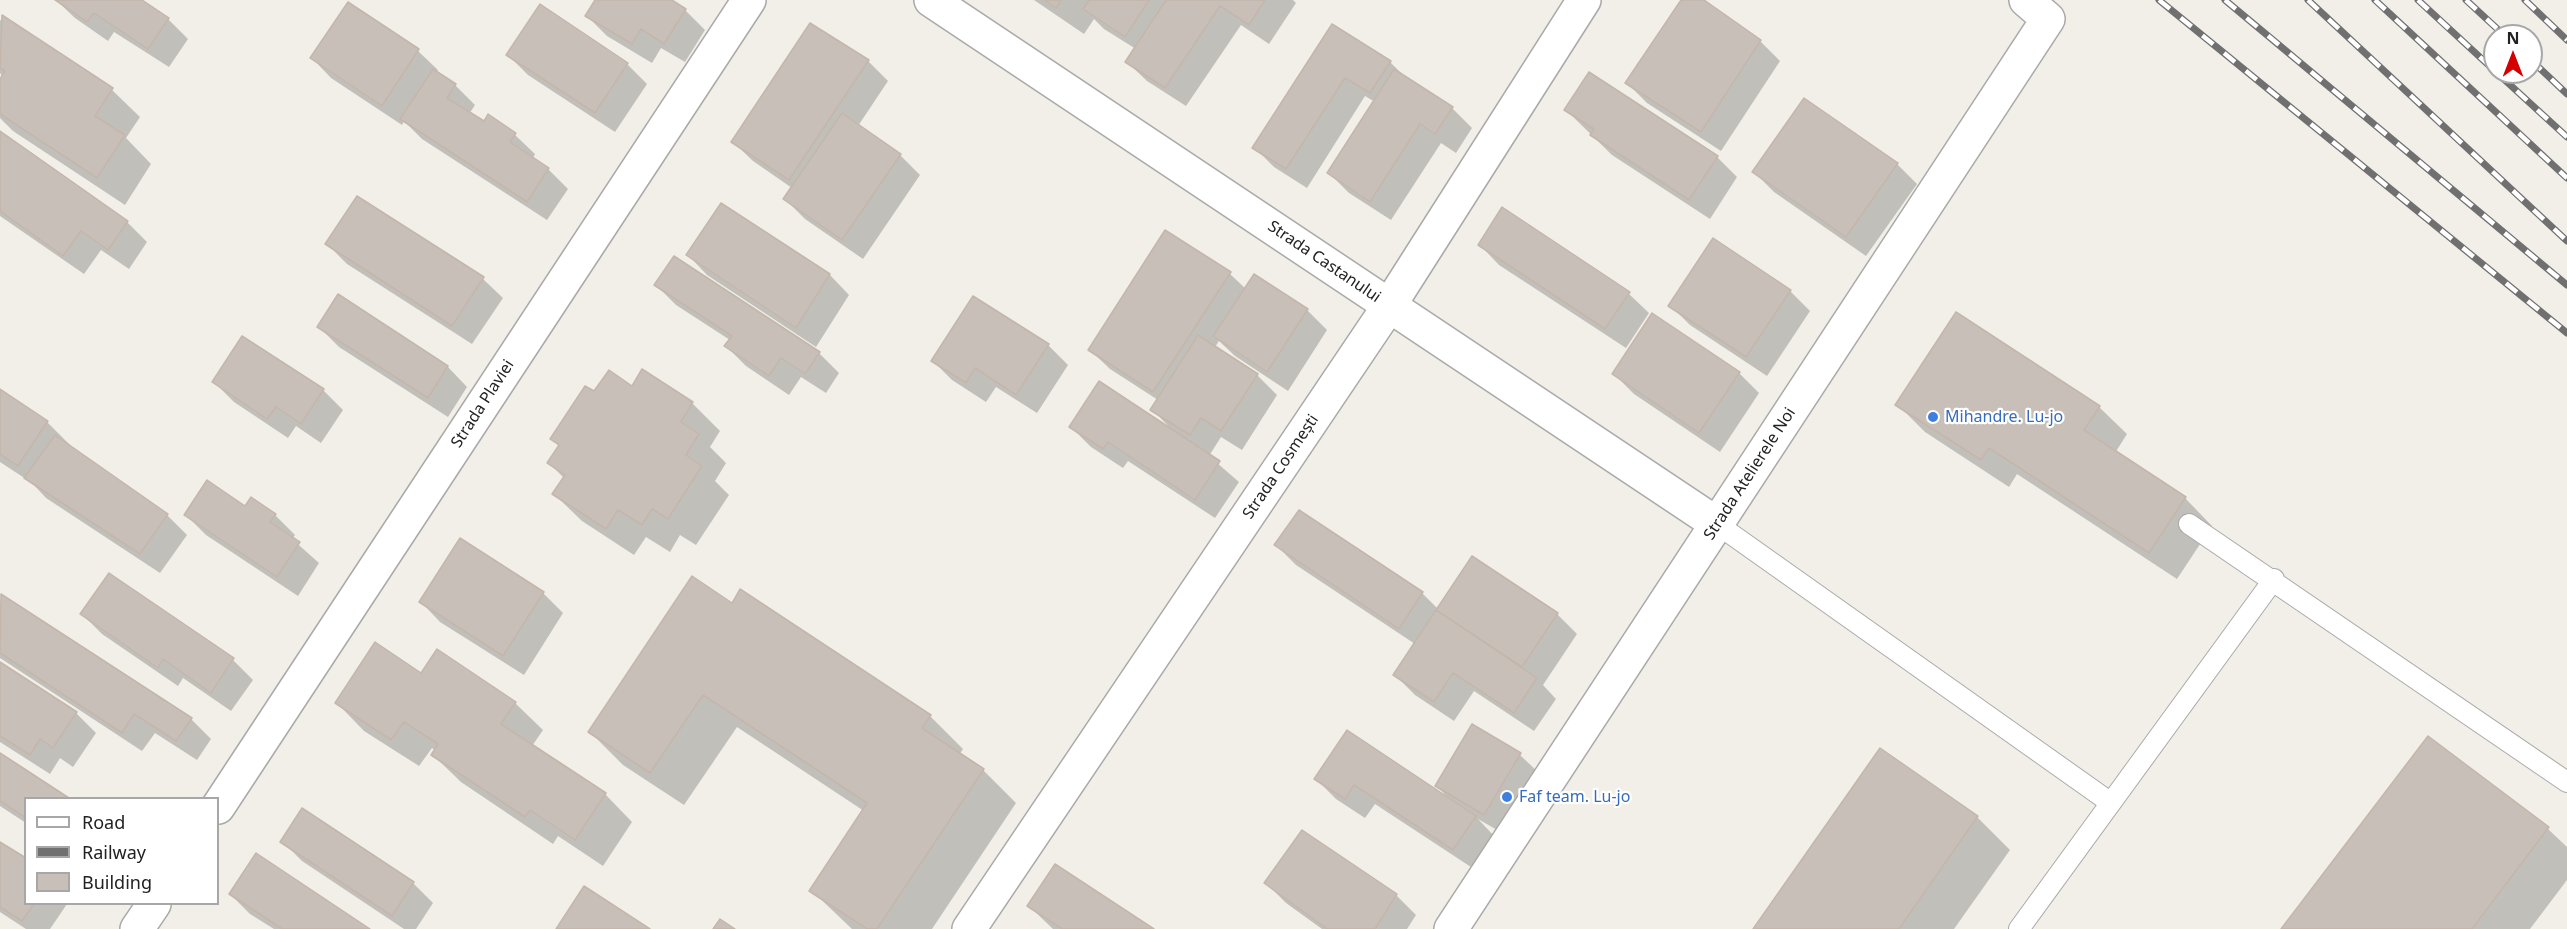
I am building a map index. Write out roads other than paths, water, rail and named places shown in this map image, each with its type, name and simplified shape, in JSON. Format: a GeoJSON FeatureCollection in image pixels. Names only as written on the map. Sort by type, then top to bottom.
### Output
{"type":"FeatureCollection","features":[{"type":"Feature","properties":{"kind":"street","name":"Strada Plaviei"},"geometry":{"type":"LineString","coordinates":[[219,805],[748,0]]}},
{"type":"Feature","properties":{"kind":"street","name":"Strada Castanului"},"geometry":{"type":"LineString","coordinates":[[931,0],[1717,525]]}},
{"type":"Feature","properties":{"kind":"street","name":"Strada Cosmești"},"geometry":{"type":"LineString","coordinates":[[969,929],[1389,306],[1584,0]]}},
{"type":"Feature","properties":{"kind":"street","name":"Strada Atelierele Noi"},"geometry":{"type":"LineString","coordinates":[[1451,929],[1717,525],[2037,10]]}},
{"type":"Feature","properties":{"kind":"street"},"geometry":{"type":"LineString","coordinates":[[137,929],[153,905]]}},
{"type":"Feature","properties":{"kind":"lane"},"geometry":{"type":"LineString","coordinates":[[2189,524],[2274,579],[2567,782]]}},
{"type":"Feature","properties":{"kind":"lane"},"geometry":{"type":"LineString","coordinates":[[1717,525],[2110,803]]}},
{"type":"Feature","properties":{"kind":"lane"},"geometry":{"type":"LineString","coordinates":[[2019,929],[2274,579]]}},
{"type":"Feature","properties":{"kind":"railway"},"geometry":{"type":"LineString","coordinates":[[2159,0],[2567,333]]}},
{"type":"Feature","properties":{"kind":"railway"},"geometry":{"type":"LineString","coordinates":[[2225,0],[2567,285]]}},
{"type":"Feature","properties":{"kind":"railway"},"geometry":{"type":"LineString","coordinates":[[2308,0],[2567,241]]}},
{"type":"Feature","properties":{"kind":"railway"},"geometry":{"type":"LineString","coordinates":[[2375,0],[2567,178]]}},
{"type":"Feature","properties":{"kind":"railway"},"geometry":{"type":"LineString","coordinates":[[2418,0],[2483,60]]}},
{"type":"Feature","properties":{"kind":"railway"},"geometry":{"type":"LineString","coordinates":[[2466,0],[2492,24]]}},
{"type":"Feature","properties":{"kind":"railway"},"geometry":{"type":"LineString","coordinates":[[2525,0],[2567,40]]}},
{"type":"Feature","properties":{"kind":"railway"},"geometry":{"type":"LineString","coordinates":[[2543,71],[2567,94]]}},
{"type":"Feature","properties":{"kind":"railway"},"geometry":{"type":"LineString","coordinates":[[2509,84],[2567,137]]}},
{"type":"Feature","properties":{"kind":"place","name":"Mihandre. Lu-jo"},"geometry":{"type":"Point","coordinates":[1933,417]}},
{"type":"Feature","properties":{"kind":"place","name":"Faf team. Lu-jo"},"geometry":{"type":"Point","coordinates":[1507,797]}}]}
